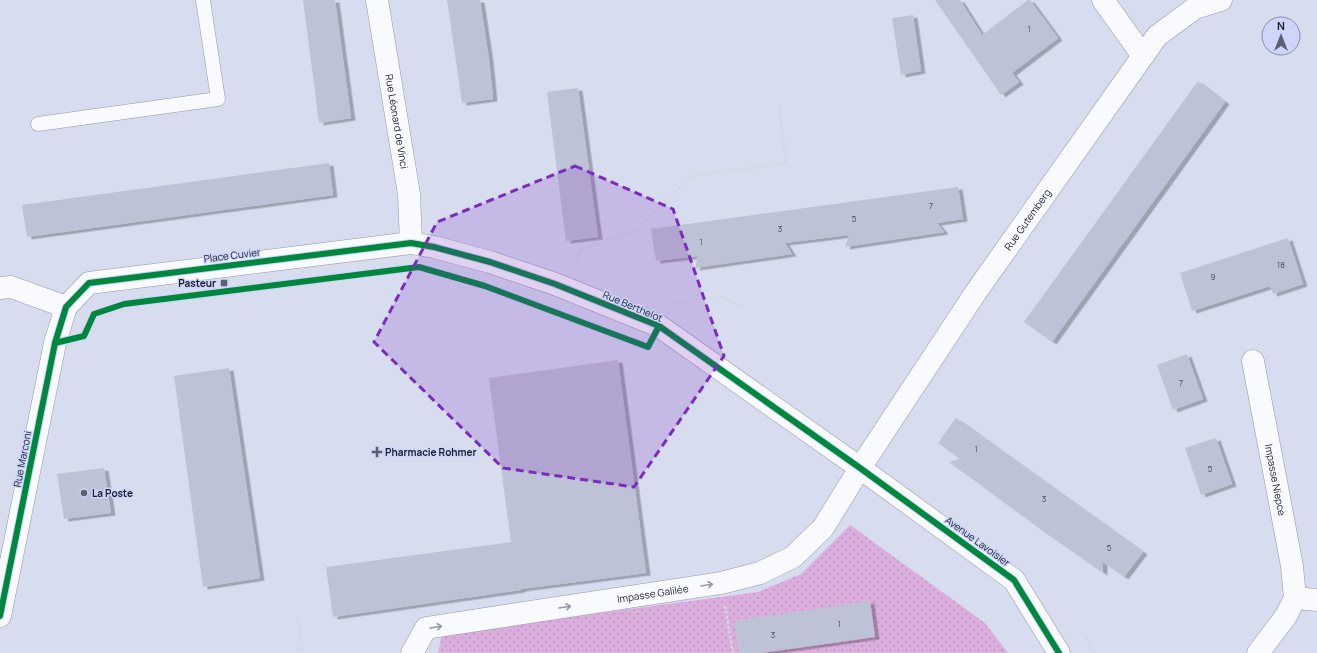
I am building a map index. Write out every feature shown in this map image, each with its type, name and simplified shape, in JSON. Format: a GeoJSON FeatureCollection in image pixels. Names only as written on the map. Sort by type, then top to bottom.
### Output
{"type":"FeatureCollection","features":[{"type":"Feature","properties":{"kind":"street","name":"Rue Léonard de Vinci"},"geometry":{"type":"LineString","coordinates":[[377,0],[409,194],[411,243]]}},
{"type":"Feature","properties":{"kind":"street"},"geometry":{"type":"LineString","coordinates":[[1103,0],[1143,56]]}},
{"type":"Feature","properties":{"kind":"street","name":"Rue Gutemberg"},"geometry":{"type":"LineString","coordinates":[[860,468],[976,292],[1157,36],[1195,8],[1221,0]]}},
{"type":"Feature","properties":{"kind":"street","name":"Rue Berthelot"},"geometry":{"type":"LineString","coordinates":[[411,243],[434,247],[490,262],[563,288],[659,326],[860,468]]}},
{"type":"Feature","properties":{"kind":"street","name":"Place Cuvier"},"geometry":{"type":"LineString","coordinates":[[66,307],[89,283],[411,243]]}},
{"type":"Feature","properties":{"kind":"street"},"geometry":{"type":"LineString","coordinates":[[0,288],[11,287],[66,307]]}},
{"type":"Feature","properties":{"kind":"street","name":"Rue Marconi"},"geometry":{"type":"LineString","coordinates":[[0,616],[55,343],[66,307]]}},
{"type":"Feature","properties":{"kind":"street","name":"Impasse Niepce"},"geometry":{"type":"LineString","coordinates":[[1253,361],[1292,566],[1295,598]]}},
{"type":"Feature","properties":{"kind":"street","name":"Impasse Galilée"},"geometry":{"type":"LineString","coordinates":[[412,653],[426,628],[721,583],[760,573],[793,557],[823,528],[860,468]]}},
{"type":"Feature","properties":{"kind":"street","name":"Avenue Lavoisier"},"geometry":{"type":"LineString","coordinates":[[860,468],[1014,580],[1058,653]]}},
{"type":"Feature","properties":{"kind":"street"},"geometry":{"type":"LineString","coordinates":[[1258,653],[1286,616],[1295,598],[1317,600]]}},
{"type":"Feature","properties":{"kind":"lane"},"geometry":{"type":"LineString","coordinates":[[38,124],[218,98],[203,0]]}},
{"type":"Feature","properties":{"kind":"path"},"geometry":{"type":"LineString","coordinates":[[563,288],[581,250],[636,232],[692,176],[786,163],[779,102]]}},
{"type":"Feature","properties":{"kind":"path"},"geometry":{"type":"LineString","coordinates":[[659,326],[672,303],[720,297],[742,306]]}},
{"type":"Feature","properties":{"kind":"path"},"geometry":{"type":"LineString","coordinates":[[721,583],[733,653]]}},
{"type":"Feature","properties":{"kind":"path"},"geometry":{"type":"LineString","coordinates":[[298,618],[302,653]]}},
{"type":"Feature","properties":{"kind":"path"},"geometry":{"type":"LineString","coordinates":[[1086,637],[1095,653]]}},
{"type":"Feature","properties":{"kind":"highlighted area"},"geometry":{"type":"Polygon","coordinates":[[[575,166],[673,209],[724,356],[634,487],[503,468],[374,342],[437,222],[575,166]]]}},
{"type":"Feature","properties":{"kind":"shaded area"},"geometry":{"type":"Polygon","coordinates":[[[850,525],[985,623],[1008,653],[438,653],[442,634],[758,592],[801,574],[850,525]]]}},
{"type":"Feature","properties":{"kind":"building"},"geometry":{"type":"Polygon","coordinates":[[[303,0],[335,0],[351,118],[319,123],[303,0]]]}},
{"type":"Feature","properties":{"kind":"building"},"geometry":{"type":"Polygon","coordinates":[[[447,0],[480,0],[489,59],[493,99],[462,103],[447,0]]]}},
{"type":"Feature","properties":{"kind":"building"},"geometry":{"type":"Polygon","coordinates":[[[935,0],[960,0],[982,35],[1030,0],[1058,38],[1012,73],[1019,82],[1001,95],[935,0]]]}},
{"type":"Feature","properties":{"kind":"building"},"geometry":{"type":"Polygon","coordinates":[[[913,15],[921,71],[901,75],[892,18],[913,15]]]}},
{"type":"Feature","properties":{"kind":"building"},"geometry":{"type":"Polygon","coordinates":[[[1198,81],[1225,102],[1052,342],[1024,322],[1198,81]]]}},
{"type":"Feature","properties":{"kind":"building"},"geometry":{"type":"Polygon","coordinates":[[[578,88],[598,237],[566,241],[547,92],[578,88]]]}},
{"type":"Feature","properties":{"kind":"building"},"geometry":{"type":"Polygon","coordinates":[[[329,163],[333,195],[27,237],[22,205],[329,163]]]}},
{"type":"Feature","properties":{"kind":"building"},"geometry":{"type":"Polygon","coordinates":[[[958,187],[963,219],[937,223],[944,232],[845,247],[849,235],[785,243],[792,254],[695,268],[698,256],[656,261],[651,229],[958,187]]]}},
{"type":"Feature","properties":{"kind":"building"},"geometry":{"type":"Polygon","coordinates":[[[1288,238],[1303,284],[1273,294],[1270,286],[1192,311],[1180,273],[1288,238]]]}},
{"type":"Feature","properties":{"kind":"building"},"geometry":{"type":"Polygon","coordinates":[[[1187,354],[1203,399],[1173,410],[1157,365],[1187,354]]]}},
{"type":"Feature","properties":{"kind":"building"},"geometry":{"type":"Polygon","coordinates":[[[618,360],[646,573],[521,589],[333,617],[326,567],[511,542],[489,378],[618,360]]]}},
{"type":"Feature","properties":{"kind":"building"},"geometry":{"type":"Polygon","coordinates":[[[229,368],[260,578],[203,587],[174,376],[229,368]]]}},
{"type":"Feature","properties":{"kind":"building"},"geometry":{"type":"Polygon","coordinates":[[[956,418],[1143,552],[1124,577],[1103,562],[1103,573],[949,462],[960,459],[938,443],[956,418]]]}},
{"type":"Feature","properties":{"kind":"building"},"geometry":{"type":"Polygon","coordinates":[[[1216,438],[1232,484],[1201,495],[1185,448],[1216,438]]]}},
{"type":"Feature","properties":{"kind":"building","name":"La Poste"},"geometry":{"type":"Polygon","coordinates":[[[104,468],[111,513],[64,519],[57,474],[104,468]]]}},
{"type":"Feature","properties":{"kind":"building"},"geometry":{"type":"Polygon","coordinates":[[[870,601],[875,637],[761,653],[739,653],[734,621],[870,601]]]}},
{"type":"Feature","properties":{"kind":"cycle path"},"geometry":{"type":"LineString","coordinates":[[0,616],[55,343],[66,307],[89,283],[411,243],[434,247],[490,262],[555,284],[659,326],[860,468],[1014,580],[1059,653]]}},
{"type":"Feature","properties":{"kind":"cycle path"},"geometry":{"type":"LineString","coordinates":[[55,343],[84,336],[94,314],[124,304],[419,267],[485,286],[648,347],[659,326]]}},
{"type":"Feature","properties":{"kind":"place","name":"Pasteur"},"geometry":{"type":"Point","coordinates":[224,283]}},
{"type":"Feature","properties":{"kind":"place","name":"Pharmacie Rohmer"},"geometry":{"type":"Point","coordinates":[377,452]}},
{"type":"Feature","properties":{"kind":"place","name":"La Poste"},"geometry":{"type":"Point","coordinates":[84,493]}}]}
